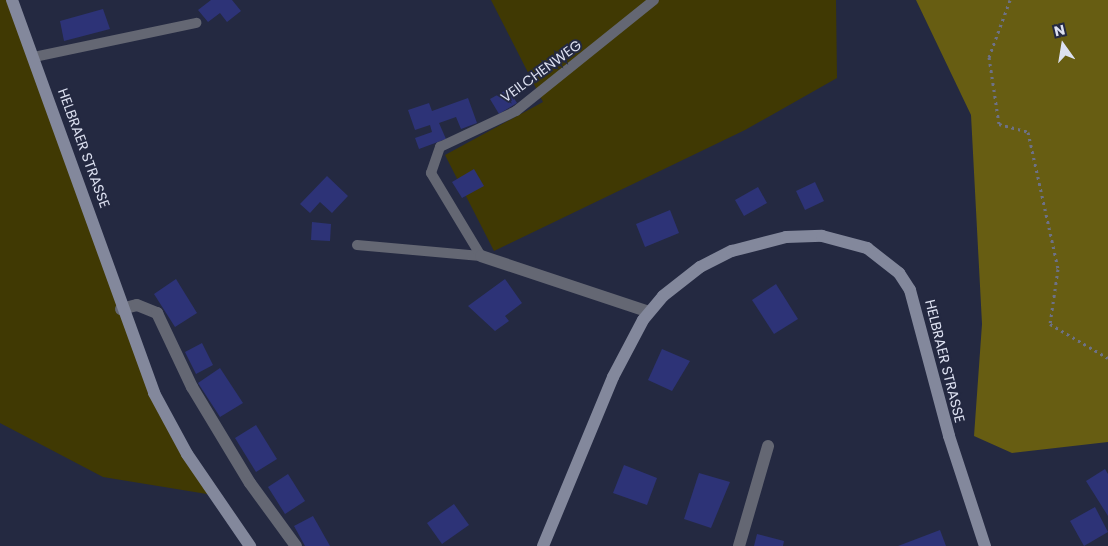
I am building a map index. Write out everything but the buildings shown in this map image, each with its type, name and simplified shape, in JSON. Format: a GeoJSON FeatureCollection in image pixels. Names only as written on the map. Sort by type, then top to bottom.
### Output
{"type":"FeatureCollection","features":[{"type":"Feature","properties":{"kind":"main road","name":"HELBRAER STRASSE"},"geometry":{"type":"LineString","coordinates":[[12,0],[34,57],[121,309],[167,419],[250,546]]}},
{"type":"Feature","properties":{"kind":"main road","name":"HELBRAER STRASSE"},"geometry":{"type":"LineString","coordinates":[[543,546],[606,393],[649,312],[700,268],[766,241],[840,238],[878,255],[899,273],[915,302],[949,436],[985,546]]}},
{"type":"Feature","properties":{"kind":"street"},"geometry":{"type":"LineString","coordinates":[[481,256],[649,312]]}},
{"type":"Feature","properties":{"kind":"street"},"geometry":{"type":"LineString","coordinates":[[121,309],[137,305],[157,313],[202,403],[250,483],[296,546]]}},
{"type":"Feature","properties":{"kind":"street"},"geometry":{"type":"LineString","coordinates":[[739,546],[768,446]]}},
{"type":"Feature","properties":{"kind":"lane","name":"VEILCHENWEG"},"geometry":{"type":"LineString","coordinates":[[481,256],[431,173],[440,147],[516,111],[654,0]]}},
{"type":"Feature","properties":{"kind":"lane"},"geometry":{"type":"LineString","coordinates":[[34,57],[196,23]]}},
{"type":"Feature","properties":{"kind":"lane"},"geometry":{"type":"LineString","coordinates":[[357,245],[481,256]]}},
{"type":"Feature","properties":{"kind":"path"},"geometry":{"type":"LineString","coordinates":[[1010,0],[989,57],[999,124],[1028,132],[1058,269],[1050,324],[1108,358]]}},
{"type":"Feature","properties":{"kind":"shaded area"},"geometry":{"type":"Polygon","coordinates":[[[0,0],[12,0],[140,360],[213,495],[103,477],[0,423],[0,0]]]}},
{"type":"Feature","properties":{"kind":"shaded area"},"geometry":{"type":"Polygon","coordinates":[[[491,0],[836,0],[837,78],[745,130],[494,251],[445,155],[543,102],[491,0]]]}},
{"type":"Feature","properties":{"kind":"shaded area"},"geometry":{"type":"Polygon","coordinates":[[[916,0],[1108,0],[1108,442],[1012,453],[974,436],[982,324],[971,115],[916,0]]]}}]}
